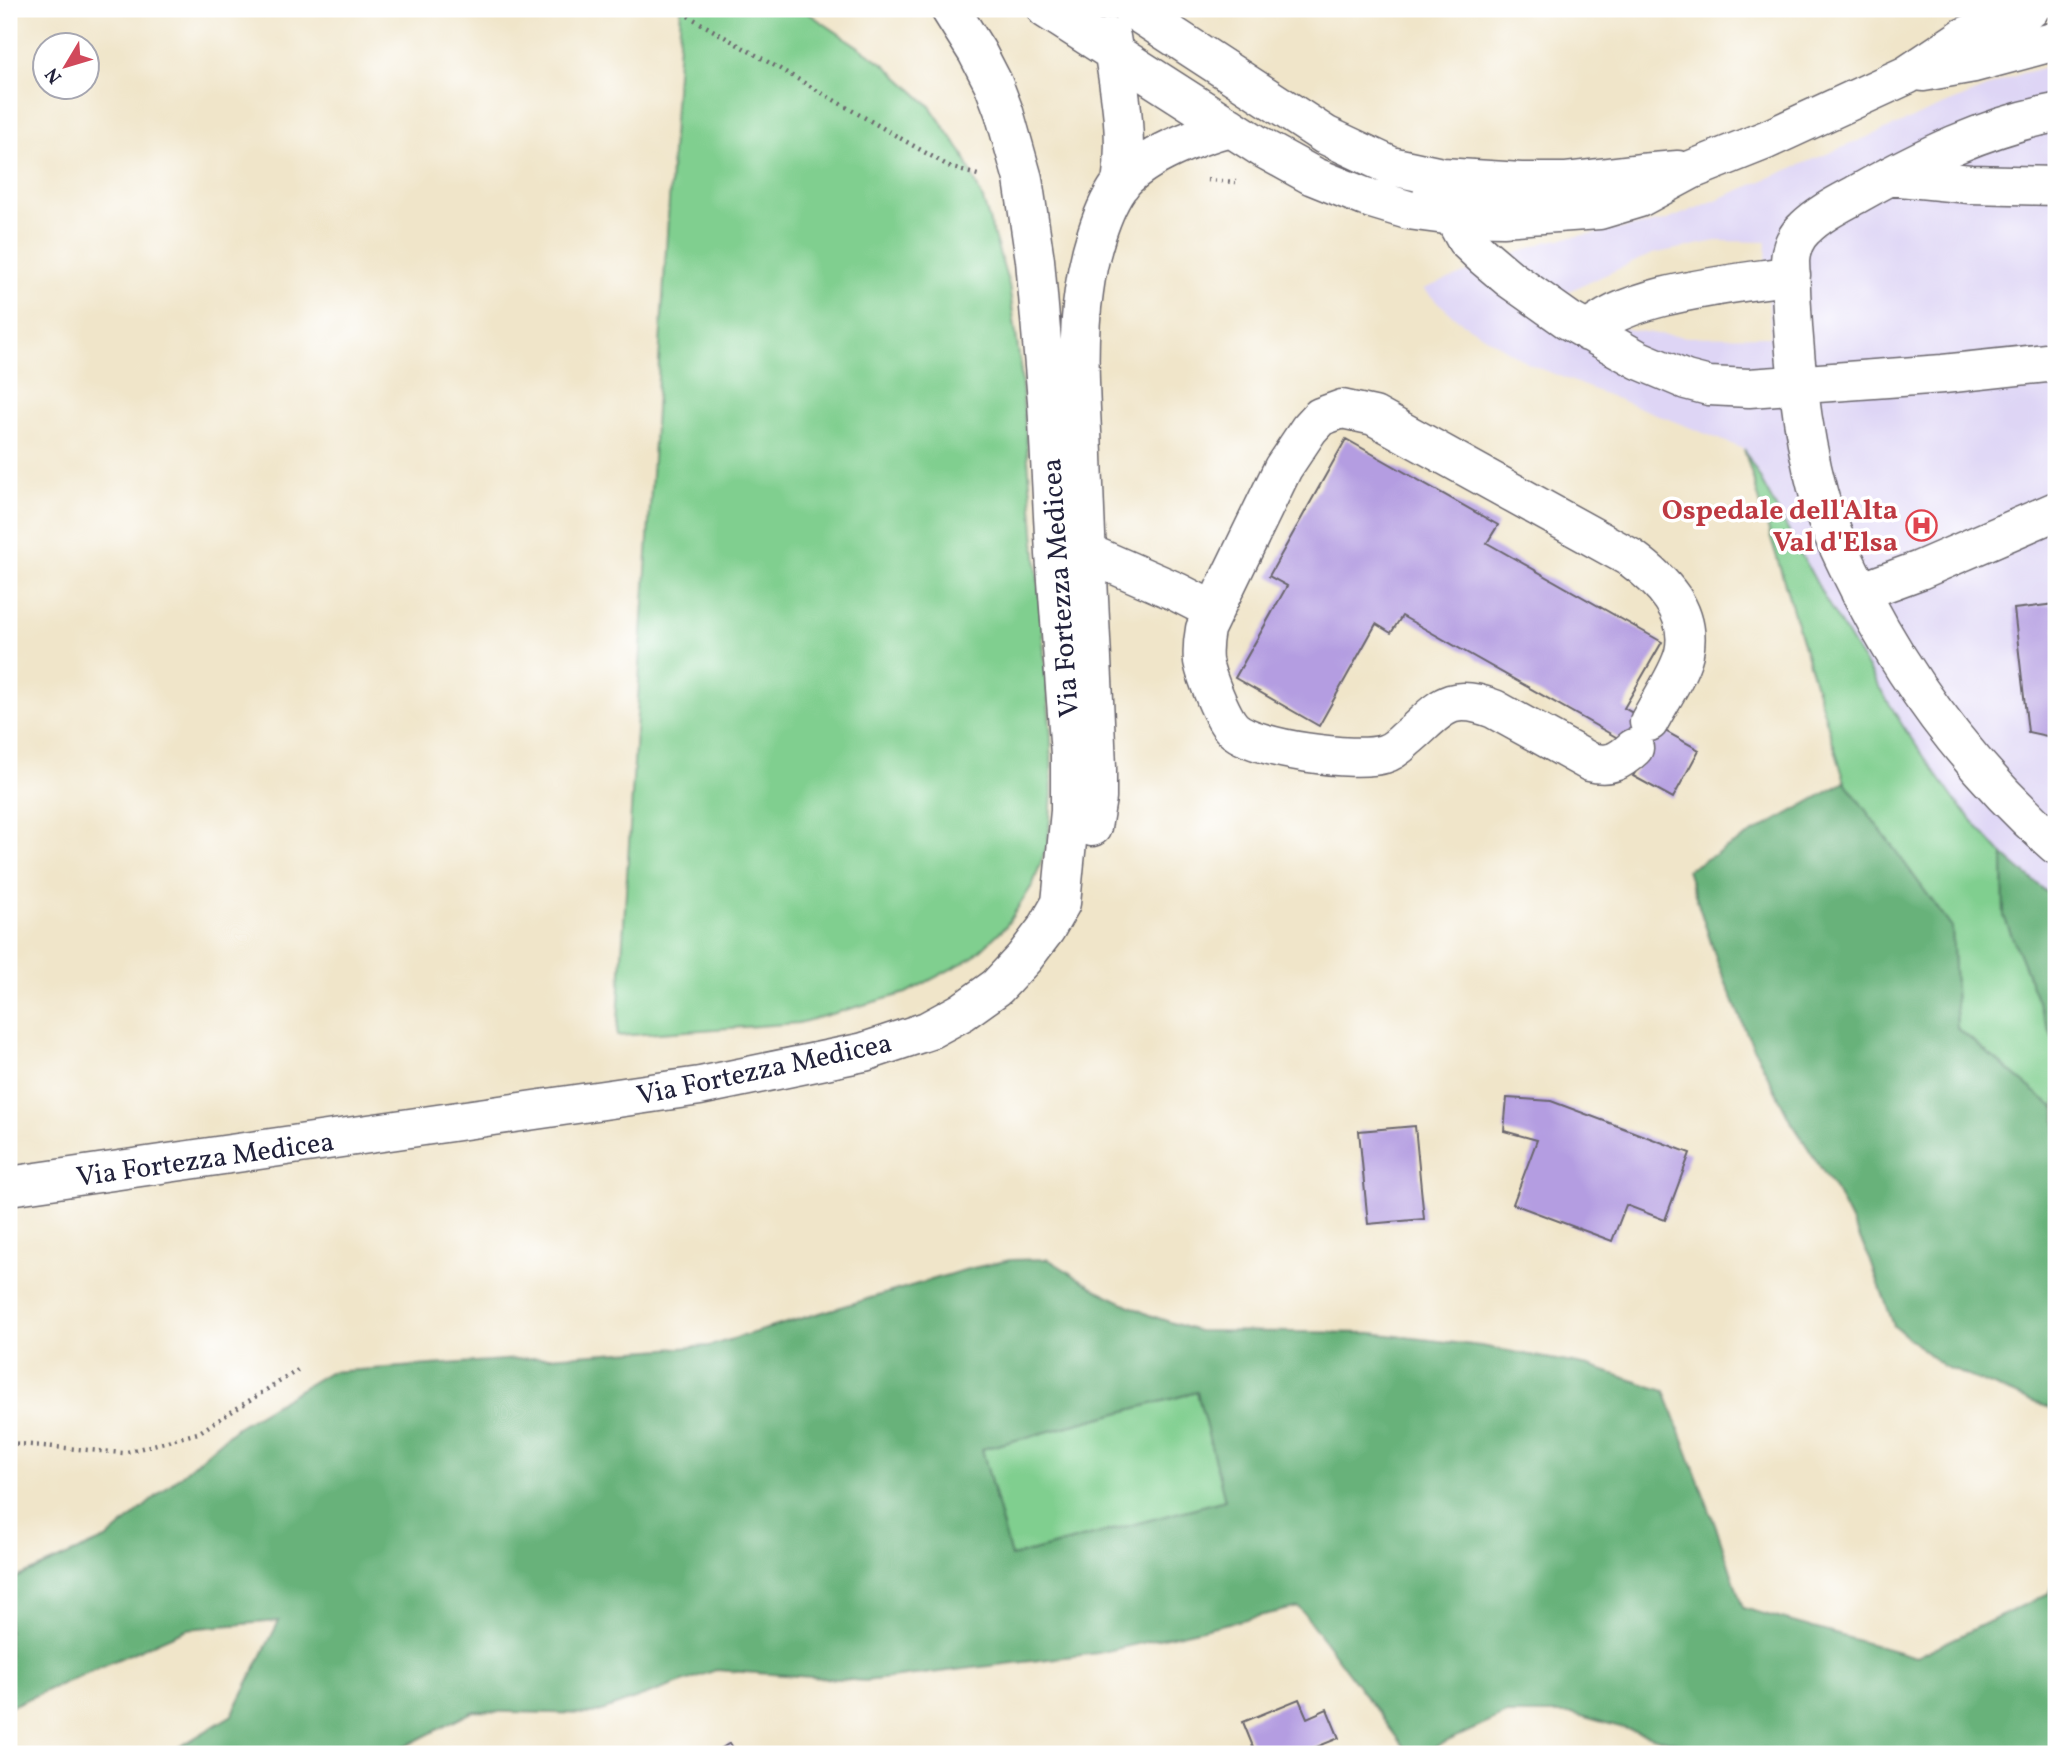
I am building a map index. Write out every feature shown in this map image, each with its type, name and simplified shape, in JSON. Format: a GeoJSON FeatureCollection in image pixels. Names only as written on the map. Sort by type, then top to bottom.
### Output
{"type":"FeatureCollection","features":[{"type":"Feature","properties":{"kind":"main road","name":"Via Fortezza Medicea"},"geometry":{"type":"LineString","coordinates":[[9,1186],[700,1086],[864,1052],[927,1031],[979,1001],[997,987],[1024,958],[1061,903],[1088,846],[1097,798],[1097,768],[1047,401],[1035,260],[1024,188],[1014,144],[993,83],[950,9]]}},
{"type":"Feature","properties":{"kind":"main road"},"geometry":{"type":"LineString","coordinates":[[1046,9],[1289,164],[1334,185],[1408,210],[1453,216],[1503,217],[1599,210],[1639,198],[1691,170],[1756,145],[1907,75],[1964,37],[2030,9]]}},
{"type":"Feature","properties":{"kind":"main road"},"geometry":{"type":"LineString","coordinates":[[1092,9],[1106,21],[1121,94],[1125,139],[1121,184]]}},
{"type":"Feature","properties":{"kind":"main road"},"geometry":{"type":"LineString","coordinates":[[1132,9],[1325,135],[1391,166],[1453,216],[1466,240],[1496,267],[1588,332],[1639,360],[1686,380],[1709,386],[1749,388],[2056,362]]}},
{"type":"Feature","properties":{"kind":"main road"},"geometry":{"type":"LineString","coordinates":[[1907,75],[1974,63],[2056,41]]}},
{"type":"Feature","properties":{"kind":"main road"},"geometry":{"type":"LineString","coordinates":[[2056,113],[2006,125],[1972,137],[1890,176],[1830,209],[1805,228],[1791,249],[1798,385],[1818,494],[1839,547],[1884,634],[1932,708],[2009,801],[2056,845]]}},
{"type":"Feature","properties":{"kind":"main road"},"geometry":{"type":"LineString","coordinates":[[1212,610],[1115,565],[1070,555],[1081,316],[1089,260],[1105,215],[1121,184],[1134,171],[1164,153],[1230,127]]}},
{"type":"Feature","properties":{"kind":"main road"},"geometry":{"type":"LineString","coordinates":[[1391,166],[1442,177],[1521,182],[1564,182],[1691,170]]}},
{"type":"Feature","properties":{"kind":"main road"},"geometry":{"type":"LineString","coordinates":[[1890,176],[1970,184],[2056,186]]}},
{"type":"Feature","properties":{"kind":"main road"},"geometry":{"type":"LineString","coordinates":[[1588,332],[1598,322],[1630,307],[1688,293],[1791,275]]}},
{"type":"Feature","properties":{"kind":"main road"},"geometry":{"type":"LineString","coordinates":[[1342,409],[1356,410],[1393,426],[1631,558],[1665,586],[1681,617],[1684,654],[1642,735],[1615,763],[1602,765],[1590,762],[1493,709],[1465,702],[1441,707],[1387,754],[1348,757],[1313,753],[1258,741],[1231,727],[1203,663],[1204,637],[1212,610],[1295,448],[1320,417],[1342,409]]}},
{"type":"Feature","properties":{"kind":"main road"},"geometry":{"type":"LineString","coordinates":[[1860,592],[1920,570],[2056,512]]}},
{"type":"Feature","properties":{"kind":"path"},"geometry":{"type":"LineString","coordinates":[[676,9],[952,168],[986,176]]}},
{"type":"Feature","properties":{"kind":"path"},"geometry":{"type":"LineString","coordinates":[[9,1443],[123,1453],[198,1433],[301,1368]]}},
{"type":"Feature","properties":{"kind":"shaded area","name":"Ospedale dell'Alta Val d'Elsa"},"geometry":{"type":"Polygon","coordinates":[[[2056,65],[2056,900],[2003,855],[1956,802],[1906,731],[1827,602],[1744,449],[1529,364],[1458,320],[1423,289],[1548,241],[1665,221],[2022,73],[2056,65]],[[1716,241],[1652,254],[1549,300],[1622,328],[1657,334],[1689,337],[1771,336],[1767,242],[1716,241]]]}},
{"type":"Feature","properties":{"kind":"green space"},"geometry":{"type":"Polygon","coordinates":[[[681,9],[802,9],[884,64],[929,105],[963,154],[983,200],[1009,285],[1020,363],[1051,736],[1052,794],[1048,843],[1033,884],[1006,926],[972,958],[906,993],[799,1023],[617,1036],[681,9]]]}},
{"type":"Feature","properties":{"kind":"green space"},"geometry":{"type":"Polygon","coordinates":[[[1744,449],[1827,602],[1906,731],[1956,802],[2003,855],[2004,916],[2056,1046],[2056,1109],[1957,1028],[1952,928],[1845,782],[1744,449]]]}},
{"type":"Feature","properties":{"kind":"green space"},"geometry":{"type":"Polygon","coordinates":[[[1845,782],[1952,928],[1957,1028],[2056,1109],[2056,1416],[2051,1409],[1943,1366],[1894,1326],[1870,1259],[1838,1195],[1789,1118],[1747,1034],[1718,964],[1687,870],[1845,782]]]}},
{"type":"Feature","properties":{"kind":"green space"},"geometry":{"type":"Polygon","coordinates":[[[2003,855],[2056,900],[2056,1046],[2004,916],[2003,855]]]}},
{"type":"Feature","properties":{"kind":"green space"},"geometry":{"type":"Polygon","coordinates":[[[1048,1259],[1099,1291],[1149,1315],[1197,1331],[1372,1333],[1481,1346],[1589,1366],[1665,1391],[1743,1608],[1916,1657],[2049,1593],[2056,1575],[2056,1754],[1716,1754],[1574,1714],[1507,1714],[1419,1754],[1409,1754],[1299,1607],[1098,1653],[865,1681],[716,1670],[593,1714],[474,1711],[390,1754],[168,1754],[232,1715],[279,1621],[187,1629],[9,1707],[9,1581],[108,1538],[237,1427],[329,1372],[709,1346],[968,1269],[1010,1260],[1048,1259]],[[1197,1392],[982,1449],[1011,1557],[1225,1500],[1197,1392]]]}},
{"type":"Feature","properties":{"kind":"green space"},"geometry":{"type":"Polygon","coordinates":[[[1197,1392],[1226,1500],[1011,1557],[982,1449],[1197,1392]]]}},
{"type":"Feature","properties":{"kind":"building"},"geometry":{"type":"Polygon","coordinates":[[[1346,439],[1498,525],[1487,543],[1662,642],[1624,708],[1699,750],[1673,798],[1633,776],[1646,754],[1402,616],[1391,633],[1376,624],[1319,726],[1235,678],[1287,586],[1269,576],[1346,439]]]}},
{"type":"Feature","properties":{"kind":"building"},"geometry":{"type":"Polygon","coordinates":[[[2056,604],[2056,738],[2028,732],[2014,609],[2056,604]]]}},
{"type":"Feature","properties":{"kind":"building"},"geometry":{"type":"Polygon","coordinates":[[[1507,1098],[1551,1101],[1690,1153],[1665,1220],[1626,1205],[1612,1241],[1513,1204],[1537,1140],[1504,1131],[1507,1098]]]}},
{"type":"Feature","properties":{"kind":"building"},"geometry":{"type":"Polygon","coordinates":[[[1415,1126],[1424,1219],[1368,1224],[1359,1131],[1415,1126]]]}},
{"type":"Feature","properties":{"kind":"building"},"geometry":{"type":"Polygon","coordinates":[[[1299,1699],[1307,1718],[1327,1709],[1339,1738],[1299,1754],[1256,1754],[1243,1722],[1299,1699]]]}},
{"type":"Feature","properties":{"kind":"building"},"geometry":{"type":"Polygon","coordinates":[[[730,1743],[737,1754],[712,1754],[730,1743]]]}},
{"type":"Feature","properties":{"kind":"place","name":"Ospedale dell'Alta Val d'Elsa"},"geometry":{"type":"Point","coordinates":[1921,525]}}]}
